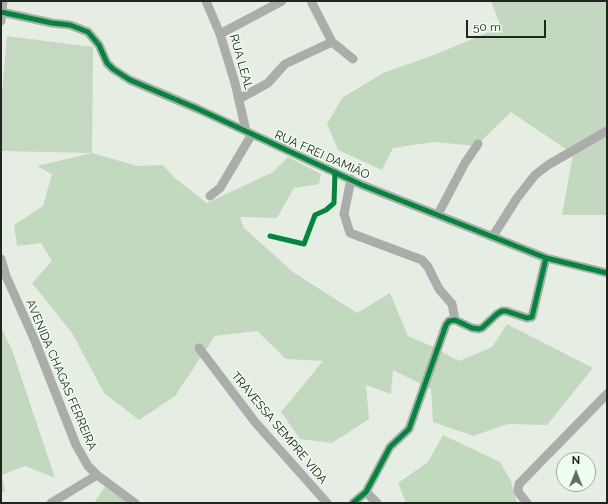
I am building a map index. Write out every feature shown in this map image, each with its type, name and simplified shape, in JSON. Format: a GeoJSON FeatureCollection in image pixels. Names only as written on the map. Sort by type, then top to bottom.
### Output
{"type":"FeatureCollection","features":[{"type":"Feature","properties":{"kind":"street"},"geometry":{"type":"LineString","coordinates":[[1,15],[3,1]]}},
{"type":"Feature","properties":{"kind":"street","name":"RUA LEAL"},"geometry":{"type":"LineString","coordinates":[[206,1],[220,34],[249,132]]}},
{"type":"Feature","properties":{"kind":"street"},"geometry":{"type":"LineString","coordinates":[[220,34],[282,1]]}},
{"type":"Feature","properties":{"kind":"street"},"geometry":{"type":"LineString","coordinates":[[311,1],[332,42],[354,59]]}},
{"type":"Feature","properties":{"kind":"street","name":"RUA FREI DAMIÃO"},"geometry":{"type":"LineString","coordinates":[[1,15],[70,25],[88,32],[99,44],[107,63],[113,69],[130,80],[351,179],[546,258],[607,273]]}},
{"type":"Feature","properties":{"kind":"street"},"geometry":{"type":"LineString","coordinates":[[238,99],[268,83],[285,64],[332,42]]}},
{"type":"Feature","properties":{"kind":"street"},"geometry":{"type":"LineString","coordinates":[[493,236],[517,198],[534,175],[548,165],[607,131]]}},
{"type":"Feature","properties":{"kind":"street"},"geometry":{"type":"LineString","coordinates":[[210,196],[220,188],[249,132]]}},
{"type":"Feature","properties":{"kind":"street"},"geometry":{"type":"LineString","coordinates":[[438,214],[465,163],[478,144]]}},
{"type":"Feature","properties":{"kind":"street"},"geometry":{"type":"LineString","coordinates":[[351,179],[344,214],[350,233],[422,260],[428,267],[439,289],[452,304],[455,320]]}},
{"type":"Feature","properties":{"kind":"street"},"geometry":{"type":"LineString","coordinates":[[352,503],[366,492],[390,447],[409,429],[446,325],[449,321],[455,320],[472,328],[479,329],[502,311],[526,318],[532,317],[546,258]]}},
{"type":"Feature","properties":{"kind":"street","name":"AVENIDA CHAGAS FERREIRA"},"geometry":{"type":"LineString","coordinates":[[1,259],[6,276],[35,341],[76,445],[88,466],[97,475],[135,503]]}},
{"type":"Feature","properties":{"kind":"street","name":"TRAVESSA SEMPRE VIDA"},"geometry":{"type":"LineString","coordinates":[[199,348],[255,422],[327,503]]}},
{"type":"Feature","properties":{"kind":"street"},"geometry":{"type":"LineString","coordinates":[[527,503],[519,493],[519,484],[607,394]]}},
{"type":"Feature","properties":{"kind":"street"},"geometry":{"type":"LineString","coordinates":[[51,503],[97,475]]}},
{"type":"Feature","properties":{"kind":"street"},"geometry":{"type":"LineString","coordinates":[[366,492],[377,503]]}},
{"type":"Feature","properties":{"kind":"green space"},"geometry":{"type":"Polygon","coordinates":[[[491,1],[607,1],[607,215],[562,215],[573,154],[511,112],[476,146],[434,142],[393,148],[382,170],[338,150],[327,124],[342,98],[383,73],[439,53],[484,34],[500,25],[491,1]]]}},
{"type":"Feature","properties":{"kind":"green space"},"geometry":{"type":"Polygon","coordinates":[[[7,36],[93,47],[92,153],[1,151],[1,104],[7,36]]]}},
{"type":"Feature","properties":{"kind":"green space"},"geometry":{"type":"Polygon","coordinates":[[[92,153],[137,166],[163,165],[175,178],[207,203],[273,172],[288,157],[321,174],[319,184],[294,188],[277,218],[240,217],[244,228],[293,272],[357,313],[390,293],[408,336],[459,361],[492,347],[507,324],[593,368],[547,425],[508,424],[473,436],[433,422],[431,389],[393,370],[391,394],[366,385],[369,419],[332,443],[300,439],[281,412],[323,361],[286,359],[257,331],[215,336],[175,396],[139,420],[104,393],[72,333],[32,283],[52,261],[41,243],[17,246],[14,225],[43,206],[52,174],[37,166],[92,153]]]}},
{"type":"Feature","properties":{"kind":"green space"},"geometry":{"type":"Polygon","coordinates":[[[1,327],[12,350],[55,478],[25,466],[2,475],[5,491],[1,493],[1,327]]]}},
{"type":"Feature","properties":{"kind":"green space"},"geometry":{"type":"Polygon","coordinates":[[[443,435],[500,462],[511,481],[517,503],[406,503],[398,483],[428,462],[443,435]]]}},
{"type":"Feature","properties":{"kind":"green space"},"geometry":{"type":"Polygon","coordinates":[[[106,485],[128,503],[94,503],[106,485]]]}},
{"type":"Feature","properties":{"kind":"cycle path"},"geometry":{"type":"LineString","coordinates":[[1,12],[52,23],[70,25],[88,32],[99,45],[107,63],[113,69],[130,80],[198,109],[362,185],[546,258],[607,273]]}},
{"type":"Feature","properties":{"kind":"cycle path"},"geometry":{"type":"LineString","coordinates":[[270,236],[304,244],[315,215],[326,210],[334,203],[335,172]]}},
{"type":"Feature","properties":{"kind":"cycle path"},"geometry":{"type":"LineString","coordinates":[[353,503],[366,492],[390,447],[409,429],[446,325],[449,321],[455,320],[472,328],[479,329],[502,311],[527,318],[532,317],[546,258]]}}]}
